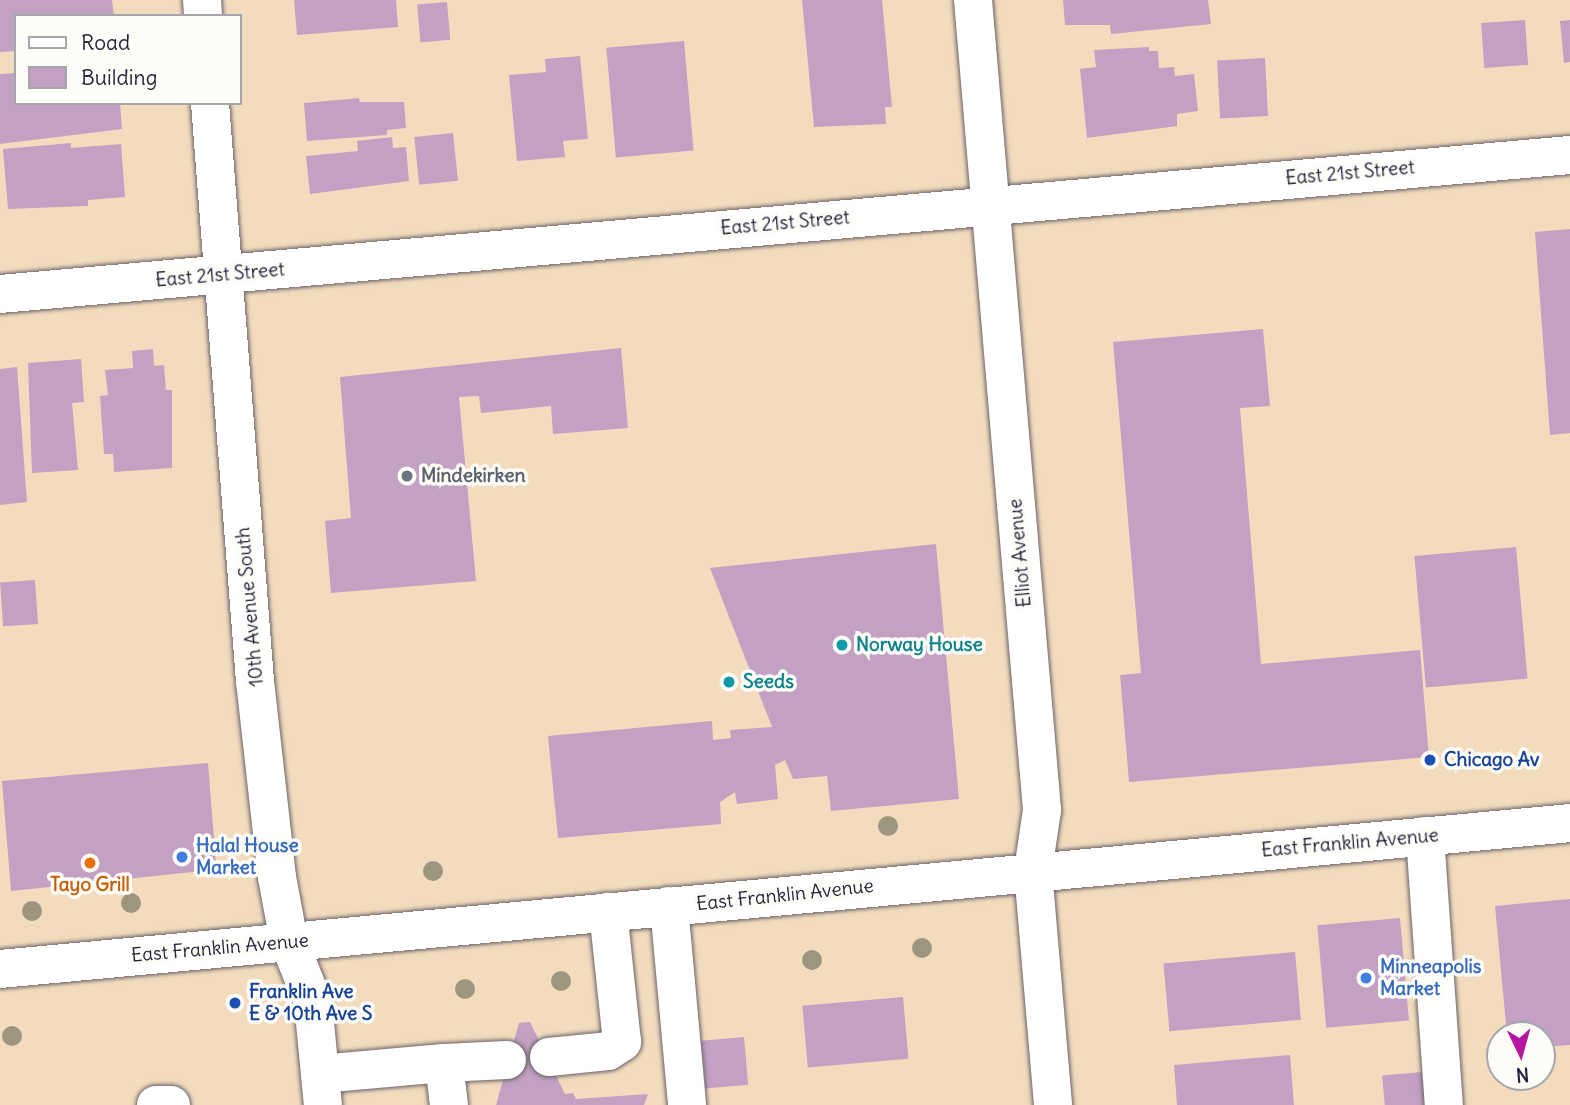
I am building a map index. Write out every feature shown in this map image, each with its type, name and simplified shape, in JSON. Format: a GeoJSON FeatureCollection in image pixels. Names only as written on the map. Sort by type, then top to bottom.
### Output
{"type":"FeatureCollection","features":[{"type":"Feature","properties":{"kind":"street","name":"Elliot Avenue"},"geometry":{"type":"LineString","coordinates":[[973,0],[1042,810],[1033,871],[1053,1105]]}},
{"type":"Feature","properties":{"kind":"street","name":"10th Avenue South"},"geometry":{"type":"LineString","coordinates":[[210,105],[255,681],[277,877],[289,942],[313,1002],[321,1089]]}},
{"type":"Feature","properties":{"kind":"street","name":"East 21st Street"},"geometry":{"type":"LineString","coordinates":[[0,294],[991,204],[1570,155]]}},
{"type":"Feature","properties":{"kind":"street","name":"East Franklin Avenue"},"geometry":{"type":"LineString","coordinates":[[0,969],[1570,823]]}},
{"type":"Feature","properties":{"kind":"street"},"geometry":{"type":"LineString","coordinates":[[1425,836],[1444,1105]]}},
{"type":"Feature","properties":{"kind":"street"},"geometry":{"type":"LineString","coordinates":[[669,906],[687,1105]]}},
{"type":"Feature","properties":{"kind":"street"},"geometry":{"type":"LineString","coordinates":[[549,1057],[608,1051],[622,1042],[608,912]]}},
{"type":"Feature","properties":{"kind":"street"},"geometry":{"type":"LineString","coordinates":[[321,1089],[444,1063],[507,1060]]}},
{"type":"Feature","properties":{"kind":"street"},"geometry":{"type":"LineString","coordinates":[[444,1063],[449,1105]]}},
{"type":"Feature","properties":{"kind":"street"},"geometry":{"type":"LineString","coordinates":[[156,1105],[171,1105]]}},
{"type":"Feature","properties":{"kind":"building"},"geometry":{"type":"Polygon","coordinates":[[[0,0],[112,0],[114,14],[14,14],[14,51],[0,52],[0,0]]]}},
{"type":"Feature","properties":{"kind":"building"},"geometry":{"type":"Polygon","coordinates":[[[294,0],[396,0],[398,27],[297,35],[294,0]]]}},
{"type":"Feature","properties":{"kind":"building"},"geometry":{"type":"Polygon","coordinates":[[[802,0],[882,0],[892,107],[885,107],[886,124],[814,127],[802,0]]]}},
{"type":"Feature","properties":{"kind":"building"},"geometry":{"type":"Polygon","coordinates":[[[1063,0],[1208,0],[1211,24],[1111,34],[1110,25],[1065,25],[1063,0]]]}},
{"type":"Feature","properties":{"kind":"building"},"geometry":{"type":"Polygon","coordinates":[[[447,2],[450,40],[420,42],[417,5],[447,2]]]}},
{"type":"Feature","properties":{"kind":"building"},"geometry":{"type":"Polygon","coordinates":[[[1525,20],[1528,65],[1484,68],[1481,23],[1525,20]]]}},
{"type":"Feature","properties":{"kind":"building"},"geometry":{"type":"Polygon","coordinates":[[[1570,20],[1570,62],[1564,63],[1560,21],[1570,20]]]}},
{"type":"Feature","properties":{"kind":"building"},"geometry":{"type":"Polygon","coordinates":[[[684,41],[694,151],[616,157],[606,48],[684,41]]]}},
{"type":"Feature","properties":{"kind":"building"},"geometry":{"type":"Polygon","coordinates":[[[1149,47],[1149,51],[1158,51],[1159,68],[1174,67],[1175,76],[1194,74],[1198,111],[1177,114],[1177,126],[1087,138],[1080,69],[1096,67],[1094,50],[1149,47]]]}},
{"type":"Feature","properties":{"kind":"building"},"geometry":{"type":"Polygon","coordinates":[[[580,56],[588,139],[563,141],[565,157],[517,161],[509,75],[546,72],[545,59],[580,56]]]}},
{"type":"Feature","properties":{"kind":"building"},"geometry":{"type":"Polygon","coordinates":[[[1265,58],[1268,116],[1220,118],[1217,61],[1265,58]]]}},
{"type":"Feature","properties":{"kind":"building"},"geometry":{"type":"Polygon","coordinates":[[[14,73],[14,105],[120,105],[122,129],[0,144],[0,74],[14,73]]]}},
{"type":"Feature","properties":{"kind":"building"},"geometry":{"type":"Polygon","coordinates":[[[359,98],[360,102],[404,102],[406,128],[387,130],[387,135],[307,141],[304,103],[359,98]]]}},
{"type":"Feature","properties":{"kind":"building"},"geometry":{"type":"Polygon","coordinates":[[[453,133],[458,181],[419,185],[414,137],[453,133]]]}},
{"type":"Feature","properties":{"kind":"building"},"geometry":{"type":"Polygon","coordinates":[[[392,137],[393,148],[406,147],[409,181],[310,194],[306,156],[358,151],[357,141],[392,137]]]}},
{"type":"Feature","properties":{"kind":"building"},"geometry":{"type":"Polygon","coordinates":[[[71,143],[71,148],[121,144],[125,197],[88,200],[88,206],[8,209],[3,149],[71,143]]]}},
{"type":"Feature","properties":{"kind":"building"},"geometry":{"type":"Polygon","coordinates":[[[1570,229],[1570,433],[1550,435],[1535,232],[1570,229]]]}},
{"type":"Feature","properties":{"kind":"building"},"geometry":{"type":"Polygon","coordinates":[[[1263,329],[1270,406],[1240,408],[1261,664],[1420,650],[1429,757],[1129,782],[1120,675],[1141,673],[1113,342],[1263,329]]]}},
{"type":"Feature","properties":{"kind":"building","name":"Mindekirken"},"geometry":{"type":"Polygon","coordinates":[[[621,348],[628,428],[553,434],[551,406],[481,413],[479,396],[459,397],[476,581],[331,593],[325,521],[351,518],[340,377],[621,348]]]}},
{"type":"Feature","properties":{"kind":"building"},"geometry":{"type":"Polygon","coordinates":[[[153,349],[154,366],[164,365],[166,390],[172,390],[172,468],[114,472],[113,454],[104,454],[100,396],[108,395],[105,370],[133,368],[132,351],[153,349]]]}},
{"type":"Feature","properties":{"kind":"building"},"geometry":{"type":"Polygon","coordinates":[[[81,359],[84,402],[72,403],[78,470],[32,473],[28,363],[81,359]]]}},
{"type":"Feature","properties":{"kind":"building"},"geometry":{"type":"Polygon","coordinates":[[[17,367],[27,502],[0,505],[0,369],[17,367]]]}},
{"type":"Feature","properties":{"kind":"building","name":"Norway House"},"geometry":{"type":"Polygon","coordinates":[[[936,544],[959,799],[831,811],[827,776],[793,779],[785,760],[775,765],[778,799],[737,804],[735,792],[720,802],[721,824],[558,838],[548,736],[712,721],[713,740],[731,738],[730,730],[772,727],[710,568],[936,544]]]}},
{"type":"Feature","properties":{"kind":"building"},"geometry":{"type":"Polygon","coordinates":[[[1516,547],[1528,678],[1426,687],[1414,556],[1516,547]]]}},
{"type":"Feature","properties":{"kind":"building"},"geometry":{"type":"Polygon","coordinates":[[[35,580],[38,624],[3,626],[0,582],[35,580]]]}},
{"type":"Feature","properties":{"kind":"building"},"geometry":{"type":"Polygon","coordinates":[[[208,763],[216,864],[212,870],[11,891],[2,781],[208,763]]]}},
{"type":"Feature","properties":{"kind":"building"},"geometry":{"type":"Polygon","coordinates":[[[1570,899],[1570,1045],[1556,1046],[1556,1021],[1506,1021],[1495,906],[1570,899]]]}},
{"type":"Feature","properties":{"kind":"building"},"geometry":{"type":"Polygon","coordinates":[[[1400,918],[1409,1021],[1326,1028],[1317,925],[1400,918]]]}},
{"type":"Feature","properties":{"kind":"building"},"geometry":{"type":"Polygon","coordinates":[[[1295,952],[1301,1020],[1169,1031],[1164,964],[1295,952]]]}},
{"type":"Feature","properties":{"kind":"building"},"geometry":{"type":"Polygon","coordinates":[[[903,997],[908,1059],[808,1068],[802,1006],[903,997]]]}},
{"type":"Feature","properties":{"kind":"building"},"geometry":{"type":"Polygon","coordinates":[[[530,1022],[565,1094],[573,1093],[576,1099],[648,1094],[644,1105],[496,1105],[519,1023],[530,1022]]]}},
{"type":"Feature","properties":{"kind":"building"},"geometry":{"type":"Polygon","coordinates":[[[744,1037],[748,1085],[705,1089],[701,1041],[744,1037]]]}},
{"type":"Feature","properties":{"kind":"building"},"geometry":{"type":"Polygon","coordinates":[[[1290,1055],[1294,1105],[1177,1105],[1174,1065],[1290,1055]]]}},
{"type":"Feature","properties":{"kind":"building"},"geometry":{"type":"Polygon","coordinates":[[[1422,1072],[1425,1105],[1385,1105],[1382,1075],[1422,1072]]]}},
{"type":"Feature","properties":{"kind":"place","name":"Mindekirken"},"geometry":{"type":"Point","coordinates":[407,476]}},
{"type":"Feature","properties":{"kind":"place","name":"Norway House"},"geometry":{"type":"Point","coordinates":[842,645]}},
{"type":"Feature","properties":{"kind":"place","name":"Seeds"},"geometry":{"type":"Point","coordinates":[729,682]}},
{"type":"Feature","properties":{"kind":"place","name":"Chicago Av"},"geometry":{"type":"Point","coordinates":[1430,760]}},
{"type":"Feature","properties":{"kind":"place","name":"Halal House Market"},"geometry":{"type":"Point","coordinates":[182,857]}},
{"type":"Feature","properties":{"kind":"place","name":"Tayo Grill"},"geometry":{"type":"Point","coordinates":[90,863]}},
{"type":"Feature","properties":{"kind":"place","name":"Minneapolis Market"},"geometry":{"type":"Point","coordinates":[1366,978]}},
{"type":"Feature","properties":{"kind":"place","name":"Franklin Ave E & 10th Ave S"},"geometry":{"type":"Point","coordinates":[235,1003]}}]}
